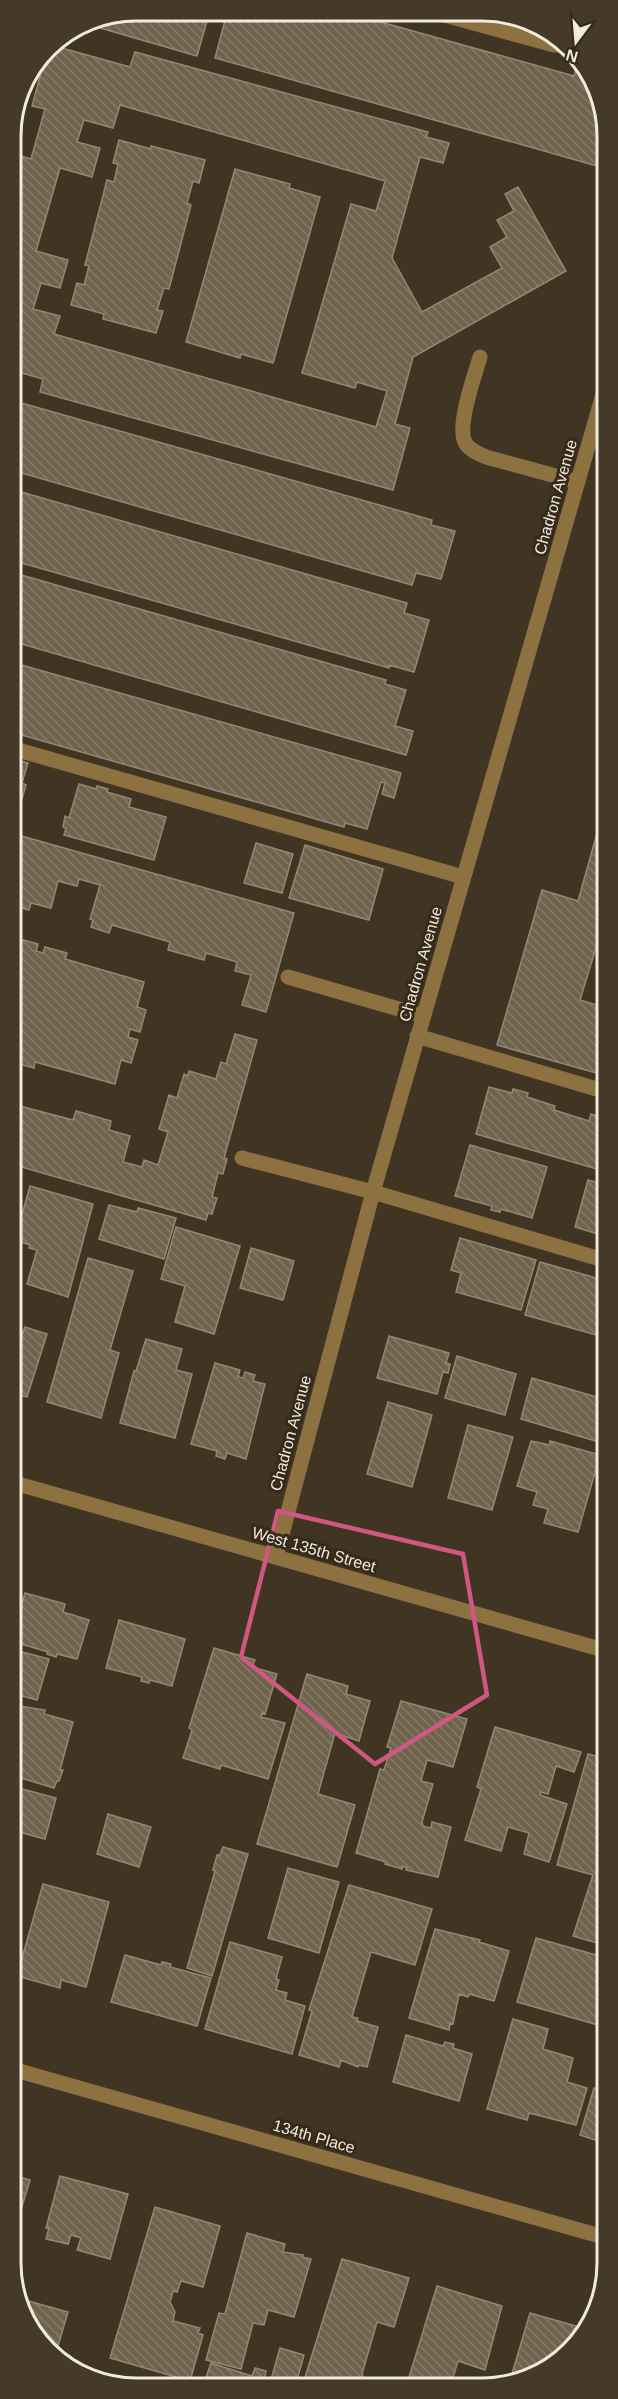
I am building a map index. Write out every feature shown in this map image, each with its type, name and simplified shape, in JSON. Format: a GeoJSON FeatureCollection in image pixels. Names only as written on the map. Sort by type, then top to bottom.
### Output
{"type":"FeatureCollection","features":[{"type":"Feature","properties":{"kind":"street"},"geometry":{"type":"LineString","coordinates":[[469,21],[546,43]]}},
{"type":"Feature","properties":{"kind":"street"},"geometry":{"type":"LineString","coordinates":[[480,357],[463,422],[462,433],[465,443],[473,451],[486,457],[578,483]]}},
{"type":"Feature","properties":{"kind":"street","name":"Chadron Avenue"},"geometry":{"type":"LineString","coordinates":[[276,1557],[373,1192],[597,416]]}},
{"type":"Feature","properties":{"kind":"street"},"geometry":{"type":"LineString","coordinates":[[21,751],[464,878]]}},
{"type":"Feature","properties":{"kind":"street"},"geometry":{"type":"LineString","coordinates":[[288,977],[423,1016]]}},
{"type":"Feature","properties":{"kind":"street"},"geometry":{"type":"LineString","coordinates":[[417,1036],[597,1089]]}},
{"type":"Feature","properties":{"kind":"street"},"geometry":{"type":"LineString","coordinates":[[242,1158],[373,1192],[597,1258]]}},
{"type":"Feature","properties":{"kind":"street","name":"West 135th Street"},"geometry":{"type":"LineString","coordinates":[[21,1485],[597,1648]]}},
{"type":"Feature","properties":{"kind":"street","name":"134th Place"},"geometry":{"type":"LineString","coordinates":[[21,2072],[597,2235]]}},
{"type":"Feature","properties":{"kind":"highlighted area"},"geometry":{"type":"Polygon","coordinates":[[[278,1511],[463,1554],[487,1695],[375,1764],[241,1657],[278,1511]]]}},
{"type":"Feature","properties":{"kind":"building"},"geometry":{"type":"Polygon","coordinates":[[[136,21],[207,21],[197,56],[98,27],[136,21]]]}},
{"type":"Feature","properties":{"kind":"building"},"geometry":{"type":"Polygon","coordinates":[[[225,21],[377,21],[546,68],[546,72],[560,72],[574,76],[577,72],[593,106],[597,136],[597,166],[215,58],[225,21]]]}},
{"type":"Feature","properties":{"kind":"building"},"geometry":{"type":"Polygon","coordinates":[[[62,48],[130,67],[135,52],[428,132],[426,137],[449,143],[443,163],[420,157],[392,258],[422,312],[502,268],[490,247],[507,237],[497,220],[514,211],[505,194],[518,187],[566,271],[413,357],[395,424],[410,428],[393,490],[40,392],[43,379],[21,373],[21,156],[31,159],[45,109],[32,106],[41,71],[62,48]],[[120,105],[113,128],[84,120],[77,142],[100,148],[92,177],[60,168],[36,251],[68,260],[60,288],[41,283],[33,309],[60,316],[54,334],[376,427],[387,391],[357,382],[355,388],[302,373],[351,204],[376,211],[385,181],[120,105]]]}},
{"type":"Feature","properties":{"kind":"building"},"geometry":{"type":"Polygon","coordinates":[[[119,140],[205,160],[199,183],[193,181],[187,203],[191,205],[169,289],[164,288],[157,310],[163,311],[156,333],[103,319],[104,314],[71,305],[77,283],[84,285],[89,266],[85,265],[107,180],[114,182],[118,164],[113,163],[119,140]]]}},
{"type":"Feature","properties":{"kind":"building"},"geometry":{"type":"Polygon","coordinates":[[[235,169],[290,184],[289,188],[320,197],[273,363],[241,354],[240,358],[186,342],[235,169]]]}},
{"type":"Feature","properties":{"kind":"building"},"geometry":{"type":"Polygon","coordinates":[[[21,403],[432,520],[431,525],[455,531],[441,579],[416,573],[412,585],[21,473],[21,403]]]}},
{"type":"Feature","properties":{"kind":"building"},"geometry":{"type":"Polygon","coordinates":[[[21,492],[407,603],[404,613],[429,620],[414,672],[389,665],[389,668],[21,563],[21,492]]]}},
{"type":"Feature","properties":{"kind":"building"},"geometry":{"type":"Polygon","coordinates":[[[21,575],[386,680],[385,684],[406,690],[395,726],[413,731],[406,755],[21,644],[21,575]]]}},
{"type":"Feature","properties":{"kind":"building"},"geometry":{"type":"Polygon","coordinates":[[[21,665],[401,773],[394,798],[382,794],[385,783],[381,782],[367,829],[345,823],[344,827],[21,735],[21,665]]]}},
{"type":"Feature","properties":{"kind":"building"},"geometry":{"type":"Polygon","coordinates":[[[21,761],[28,763],[22,783],[26,785],[21,803],[21,761]]]}},
{"type":"Feature","properties":{"kind":"building"},"geometry":{"type":"Polygon","coordinates":[[[79,784],[96,789],[97,786],[108,789],[107,792],[131,799],[129,807],[166,817],[154,860],[64,835],[65,816],[69,818],[79,784]]]}},
{"type":"Feature","properties":{"kind":"building"},"geometry":{"type":"Polygon","coordinates":[[[597,833],[597,945],[580,1000],[597,1005],[597,1073],[497,1045],[542,890],[578,901],[597,833]]]}},
{"type":"Feature","properties":{"kind":"building"},"geometry":{"type":"Polygon","coordinates":[[[21,836],[294,913],[266,1012],[242,1005],[251,975],[235,971],[237,962],[206,953],[204,960],[168,950],[170,942],[112,925],[109,933],[91,927],[93,920],[90,919],[100,885],[79,879],[77,886],[58,881],[51,908],[31,903],[29,910],[21,908],[21,836]]]}},
{"type":"Feature","properties":{"kind":"building"},"geometry":{"type":"Polygon","coordinates":[[[256,843],[293,854],[282,893],[244,883],[256,843]]]}},
{"type":"Feature","properties":{"kind":"building"},"geometry":{"type":"Polygon","coordinates":[[[305,845],[383,869],[369,920],[289,898],[305,845]]]}},
{"type":"Feature","properties":{"kind":"building"},"geometry":{"type":"Polygon","coordinates":[[[21,939],[38,944],[36,951],[43,953],[45,947],[67,953],[65,959],[144,982],[137,1007],[146,1010],[140,1032],[130,1029],[128,1037],[138,1040],[131,1063],[121,1060],[115,1084],[35,1062],[34,1068],[21,1064],[21,939]]]}},
{"type":"Feature","properties":{"kind":"building"},"geometry":{"type":"Polygon","coordinates":[[[235,1034],[257,1040],[224,1158],[227,1159],[223,1174],[218,1173],[212,1197],[217,1198],[212,1214],[208,1213],[206,1220],[21,1167],[21,1106],[73,1120],[76,1111],[111,1121],[109,1130],[130,1136],[123,1162],[142,1167],[144,1160],[158,1165],[168,1132],[159,1129],[169,1095],[177,1098],[184,1074],[188,1076],[189,1071],[216,1079],[221,1062],[226,1064],[235,1034]]]}},
{"type":"Feature","properties":{"kind":"building"},"geometry":{"type":"Polygon","coordinates":[[[489,1087],[512,1093],[513,1089],[528,1093],[527,1097],[555,1106],[554,1110],[589,1121],[591,1114],[597,1116],[597,1169],[476,1134],[489,1087]]]}},
{"type":"Feature","properties":{"kind":"building"},"geometry":{"type":"Polygon","coordinates":[[[470,1145],[547,1167],[532,1218],[501,1209],[500,1212],[491,1210],[492,1206],[455,1196],[470,1145]]]}},
{"type":"Feature","properties":{"kind":"building"},"geometry":{"type":"Polygon","coordinates":[[[588,1180],[597,1182],[597,1234],[575,1227],[588,1180]]]}},
{"type":"Feature","properties":{"kind":"building"},"geometry":{"type":"Polygon","coordinates":[[[30,1186],[93,1204],[68,1297],[27,1284],[37,1250],[21,1242],[21,1218],[30,1186]]]}},
{"type":"Feature","properties":{"kind":"building"},"geometry":{"type":"Polygon","coordinates":[[[109,1205],[137,1212],[138,1208],[176,1218],[164,1259],[99,1239],[109,1205]]]}},
{"type":"Feature","properties":{"kind":"building"},"geometry":{"type":"Polygon","coordinates":[[[176,1227],[240,1246],[214,1334],[175,1322],[185,1286],[161,1279],[176,1227]]]}},
{"type":"Feature","properties":{"kind":"building"},"geometry":{"type":"Polygon","coordinates":[[[460,1238],[536,1260],[521,1310],[456,1292],[461,1273],[451,1270],[460,1238]]]}},
{"type":"Feature","properties":{"kind":"building"},"geometry":{"type":"Polygon","coordinates":[[[251,1248],[294,1261],[283,1300],[240,1288],[251,1248]]]}},
{"type":"Feature","properties":{"kind":"building"},"geometry":{"type":"Polygon","coordinates":[[[88,1258],[133,1271],[110,1350],[119,1353],[101,1418],[47,1402],[88,1258]]]}},
{"type":"Feature","properties":{"kind":"building"},"geometry":{"type":"Polygon","coordinates":[[[540,1262],[597,1278],[597,1335],[525,1315],[540,1262]]]}},
{"type":"Feature","properties":{"kind":"building"},"geometry":{"type":"Polygon","coordinates":[[[25,1327],[47,1334],[27,1397],[21,1395],[21,1338],[25,1327]]]}},
{"type":"Feature","properties":{"kind":"building"},"geometry":{"type":"Polygon","coordinates":[[[389,1336],[449,1353],[446,1363],[450,1364],[448,1373],[443,1372],[437,1394],[377,1378],[389,1336]]]}},
{"type":"Feature","properties":{"kind":"building"},"geometry":{"type":"Polygon","coordinates":[[[146,1339],[182,1349],[176,1370],[192,1374],[175,1438],[120,1423],[134,1371],[136,1371],[146,1339]]]}},
{"type":"Feature","properties":{"kind":"building"},"geometry":{"type":"Polygon","coordinates":[[[457,1356],[516,1374],[505,1415],[445,1398],[457,1356]]]}},
{"type":"Feature","properties":{"kind":"building"},"geometry":{"type":"Polygon","coordinates":[[[215,1363],[240,1370],[238,1377],[243,1378],[245,1372],[255,1375],[253,1381],[265,1384],[246,1459],[227,1453],[225,1459],[216,1456],[217,1451],[191,1444],[215,1363]]]}},
{"type":"Feature","properties":{"kind":"building"},"geometry":{"type":"Polygon","coordinates":[[[532,1378],[597,1397],[597,1441],[521,1419],[532,1378]]]}},
{"type":"Feature","properties":{"kind":"building"},"geometry":{"type":"Polygon","coordinates":[[[388,1402],[432,1415],[412,1487],[367,1474],[388,1402]]]}},
{"type":"Feature","properties":{"kind":"building"},"geometry":{"type":"Polygon","coordinates":[[[468,1425],[513,1437],[492,1510],[448,1498],[468,1425]]]}},
{"type":"Feature","properties":{"kind":"building"},"geometry":{"type":"Polygon","coordinates":[[[531,1441],[550,1445],[550,1441],[597,1454],[597,1466],[578,1532],[544,1523],[548,1509],[533,1505],[537,1492],[517,1486],[531,1441]]]}},
{"type":"Feature","properties":{"kind":"building"},"geometry":{"type":"Polygon","coordinates":[[[25,1593],[65,1604],[63,1612],[89,1620],[77,1659],[57,1654],[56,1657],[47,1654],[48,1652],[21,1644],[21,1607],[25,1593]]]}},
{"type":"Feature","properties":{"kind":"building"},"geometry":{"type":"Polygon","coordinates":[[[119,1620],[185,1639],[172,1686],[150,1680],[149,1683],[141,1681],[142,1677],[106,1668],[119,1620]]]}},
{"type":"Feature","properties":{"kind":"building"},"geometry":{"type":"Polygon","coordinates":[[[214,1648],[255,1660],[252,1667],[277,1674],[265,1714],[262,1713],[261,1717],[285,1723],[268,1779],[221,1765],[220,1769],[183,1758],[192,1730],[189,1728],[214,1648]]]}},
{"type":"Feature","properties":{"kind":"building"},"geometry":{"type":"Polygon","coordinates":[[[21,1652],[49,1659],[37,1700],[21,1696],[21,1652]]]}},
{"type":"Feature","properties":{"kind":"building"},"geometry":{"type":"Polygon","coordinates":[[[307,1674],[348,1686],[346,1694],[370,1701],[359,1741],[335,1733],[318,1794],[355,1805],[337,1867],[257,1844],[307,1674]]]}},
{"type":"Feature","properties":{"kind":"building"},"geometry":{"type":"Polygon","coordinates":[[[401,1701],[467,1719],[453,1767],[427,1760],[421,1781],[433,1784],[422,1822],[423,1826],[431,1828],[432,1822],[451,1827],[438,1877],[406,1870],[407,1868],[402,1866],[402,1869],[356,1853],[380,1769],[384,1770],[391,1748],[387,1747],[401,1701]]]}},
{"type":"Feature","properties":{"kind":"building"},"geometry":{"type":"Polygon","coordinates":[[[21,1706],[45,1710],[44,1714],[73,1722],[60,1770],[63,1770],[54,1788],[21,1778],[21,1706]]]}},
{"type":"Feature","properties":{"kind":"building"},"geometry":{"type":"Polygon","coordinates":[[[495,1727],[581,1752],[574,1772],[556,1766],[548,1794],[541,1792],[540,1795],[567,1804],[549,1862],[524,1854],[529,1833],[508,1827],[501,1851],[465,1840],[481,1789],[477,1787],[495,1727]]]}},
{"type":"Feature","properties":{"kind":"building"},"geometry":{"type":"Polygon","coordinates":[[[588,1754],[597,1756],[597,1943],[573,1936],[593,1875],[557,1865],[588,1754]]]}},
{"type":"Feature","properties":{"kind":"building"},"geometry":{"type":"Polygon","coordinates":[[[21,1789],[56,1798],[45,1839],[21,1833],[21,1789]]]}},
{"type":"Feature","properties":{"kind":"building"},"geometry":{"type":"Polygon","coordinates":[[[108,1814],[151,1827],[139,1867],[97,1854],[108,1814]]]}},
{"type":"Feature","properties":{"kind":"building"},"geometry":{"type":"Polygon","coordinates":[[[223,1847],[248,1854],[212,1976],[187,1968],[215,1871],[213,1870],[217,1855],[220,1855],[223,1847]]]}},
{"type":"Feature","properties":{"kind":"building"},"geometry":{"type":"Polygon","coordinates":[[[288,1868],[339,1882],[319,1953],[268,1938],[288,1868]]]}},
{"type":"Feature","properties":{"kind":"building"},"geometry":{"type":"Polygon","coordinates":[[[43,1884],[109,1902],[86,1987],[61,1980],[60,1988],[21,1977],[21,1962],[43,1884]]]}},
{"type":"Feature","properties":{"kind":"building"},"geometry":{"type":"Polygon","coordinates":[[[349,1885],[432,1909],[415,1965],[371,1952],[352,2017],[358,2018],[357,2021],[378,2027],[367,2067],[359,2065],[358,2067],[341,2060],[339,2067],[299,2055],[312,2011],[309,2010],[349,1885]]]}},
{"type":"Feature","properties":{"kind":"building"},"geometry":{"type":"Polygon","coordinates":[[[435,1929],[480,1940],[479,1942],[509,1951],[494,2001],[469,1994],[468,1997],[459,1994],[453,2024],[450,2023],[449,2030],[409,2018],[435,1929]]]}},
{"type":"Feature","properties":{"kind":"building"},"geometry":{"type":"Polygon","coordinates":[[[536,1938],[597,1955],[597,2025],[517,2002],[536,1938]]]}},
{"type":"Feature","properties":{"kind":"building"},"geometry":{"type":"Polygon","coordinates":[[[230,1942],[282,1957],[276,1979],[279,1980],[276,1990],[287,1993],[285,2000],[305,2006],[292,2054],[205,2029],[230,1942]]]}},
{"type":"Feature","properties":{"kind":"building"},"geometry":{"type":"Polygon","coordinates":[[[125,1955],[161,1965],[162,1962],[171,1964],[170,1967],[211,1978],[197,2026],[111,2002],[125,1955]]]}},
{"type":"Feature","properties":{"kind":"building"},"geometry":{"type":"Polygon","coordinates":[[[513,2019],[548,2029],[543,2049],[573,2058],[567,2082],[587,2088],[576,2125],[529,2113],[527,2120],[487,2109],[513,2019]]]}},
{"type":"Feature","properties":{"kind":"building"},"geometry":{"type":"Polygon","coordinates":[[[406,2035],[443,2046],[445,2042],[454,2044],[453,2048],[472,2054],[459,2101],[393,2082],[406,2035]]]}},
{"type":"Feature","properties":{"kind":"building"},"geometry":{"type":"Polygon","coordinates":[[[594,2088],[597,2089],[597,2141],[580,2135],[594,2088]]]}},
{"type":"Feature","properties":{"kind":"building"},"geometry":{"type":"Polygon","coordinates":[[[60,2176],[128,2194],[110,2259],[77,2250],[81,2238],[71,2235],[68,2244],[46,2239],[49,2228],[46,2228],[60,2176]]]}},
{"type":"Feature","properties":{"kind":"building"},"geometry":{"type":"Polygon","coordinates":[[[21,2178],[30,2180],[21,2210],[21,2178]]]}},
{"type":"Feature","properties":{"kind":"building"},"geometry":{"type":"Polygon","coordinates":[[[155,2207],[220,2226],[203,2287],[181,2281],[177,2292],[173,2291],[170,2302],[175,2312],[173,2321],[200,2328],[198,2333],[203,2335],[191,2378],[180,2378],[110,2358],[155,2207]]]}},
{"type":"Feature","properties":{"kind":"building"},"geometry":{"type":"Polygon","coordinates":[[[247,2233],[285,2244],[283,2252],[303,2255],[302,2257],[311,2259],[294,2317],[268,2310],[264,2325],[253,2323],[241,2369],[206,2360],[219,2313],[225,2314],[247,2233]]]}},
{"type":"Feature","properties":{"kind":"building"},"geometry":{"type":"Polygon","coordinates":[[[342,2259],[409,2278],[394,2327],[377,2322],[362,2374],[364,2378],[305,2378],[342,2259]]]}},
{"type":"Feature","properties":{"kind":"building"},"geometry":{"type":"Polygon","coordinates":[[[437,2286],[502,2306],[485,2370],[458,2361],[453,2378],[409,2378],[437,2286]]]}},
{"type":"Feature","properties":{"kind":"building"},"geometry":{"type":"Polygon","coordinates":[[[28,2301],[68,2312],[58,2347],[40,2327],[28,2301]]]}},
{"type":"Feature","properties":{"kind":"building"},"geometry":{"type":"Polygon","coordinates":[[[530,2313],[578,2327],[546,2359],[512,2374],[530,2313]]]}},
{"type":"Feature","properties":{"kind":"building"},"geometry":{"type":"Polygon","coordinates":[[[280,2348],[304,2355],[298,2378],[272,2378],[280,2348]]]}},
{"type":"Feature","properties":{"kind":"building"},"geometry":{"type":"Polygon","coordinates":[[[211,2363],[252,2376],[255,2368],[266,2371],[265,2378],[206,2378],[211,2363]]]}}]}
